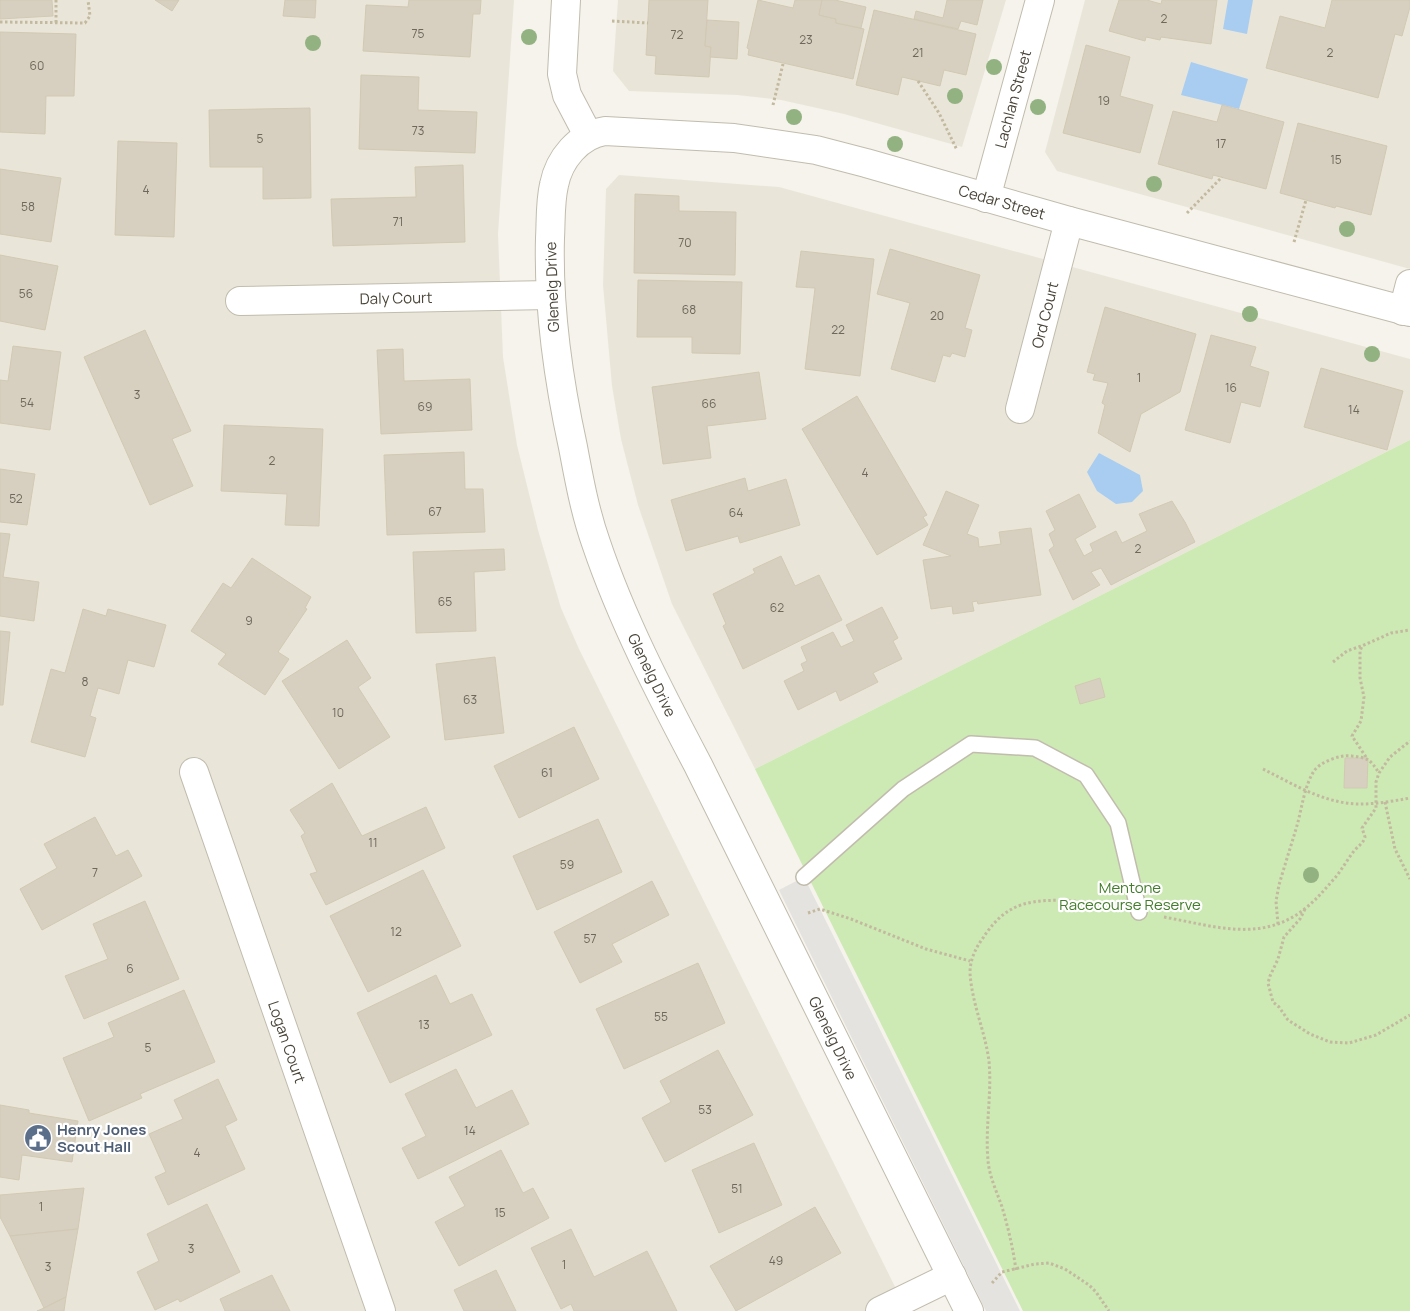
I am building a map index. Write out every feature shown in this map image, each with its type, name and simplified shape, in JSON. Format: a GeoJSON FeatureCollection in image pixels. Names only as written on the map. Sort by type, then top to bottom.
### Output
{"type":"FeatureCollection","features":[{"type":"Feature","properties":{"kind":"street"},"geometry":{"type":"LineString","coordinates":[[566,0],[562,74],[567,94],[588,135]]}},
{"type":"Feature","properties":{"kind":"street","name":"Lachlan Street"},"geometry":{"type":"LineString","coordinates":[[986,198],[1040,0]]}},
{"type":"Feature","properties":{"kind":"street","name":"Cedar Street"},"geometry":{"type":"LineString","coordinates":[[588,135],[616,130],[734,138],[797,146],[866,163],[1069,221],[1406,312]]}},
{"type":"Feature","properties":{"kind":"street","name":"Glenelg Drive"},"geometry":{"type":"LineString","coordinates":[[588,135],[570,152],[557,174],[554,184],[549,260],[554,342],[560,389],[581,487],[595,541],[632,634],[658,688],[969,1311]]}},
{"type":"Feature","properties":{"kind":"street","name":"Ord Court"},"geometry":{"type":"LineString","coordinates":[[1020,408],[1069,221]]}},
{"type":"Feature","properties":{"kind":"street"},"geometry":{"type":"LineString","coordinates":[[1406,312],[1410,284]]}},
{"type":"Feature","properties":{"kind":"street","name":"Daly Court"},"geometry":{"type":"LineString","coordinates":[[240,301],[551,295]]}},
{"type":"Feature","properties":{"kind":"street","name":"Logan Court"},"geometry":{"type":"LineString","coordinates":[[194,772],[381,1311]]}},
{"type":"Feature","properties":{"kind":"street"},"geometry":{"type":"LineString","coordinates":[[880,1311],[952,1276]]}},
{"type":"Feature","properties":{"kind":"lane"},"geometry":{"type":"LineString","coordinates":[[804,877],[903,790],[971,744],[1035,748],[1086,775],[1118,823],[1140,912]]}},
{"type":"Feature","properties":{"kind":"path"},"geometry":{"type":"LineString","coordinates":[[56,0],[56,23]]}},
{"type":"Feature","properties":{"kind":"path"},"geometry":{"type":"LineString","coordinates":[[0,22],[85,23],[90,16],[88,0]]}},
{"type":"Feature","properties":{"kind":"path"},"geometry":{"type":"LineString","coordinates":[[612,21],[648,22]]}},
{"type":"Feature","properties":{"kind":"path"},"geometry":{"type":"LineString","coordinates":[[773,105],[783,64]]}},
{"type":"Feature","properties":{"kind":"path"},"geometry":{"type":"LineString","coordinates":[[918,81],[939,114],[957,150]]}},
{"type":"Feature","properties":{"kind":"path"},"geometry":{"type":"LineString","coordinates":[[1187,213],[1222,177]]}},
{"type":"Feature","properties":{"kind":"path"},"geometry":{"type":"LineString","coordinates":[[1294,242],[1306,200]]}},
{"type":"Feature","properties":{"kind":"path"},"geometry":{"type":"LineString","coordinates":[[1333,662],[1348,651],[1391,634],[1410,630]]}},
{"type":"Feature","properties":{"kind":"path"},"geometry":{"type":"LineString","coordinates":[[1362,646],[1360,651],[1360,678],[1364,697],[1361,721],[1352,736],[1378,773]]}},
{"type":"Feature","properties":{"kind":"path"},"geometry":{"type":"LineString","coordinates":[[1410,741],[1390,757],[1378,773],[1376,782],[1377,803],[1374,813],[1362,828],[1366,837],[1363,843],[1355,850],[1338,875],[1306,909],[1284,937],[1278,960],[1268,984],[1273,1002],[1280,1008],[1288,1020],[1310,1034],[1330,1042],[1350,1044],[1376,1035],[1410,1015]]}},
{"type":"Feature","properties":{"kind":"path"},"geometry":{"type":"LineString","coordinates":[[1278,924],[1276,901],[1279,885],[1312,774],[1318,767],[1338,757],[1347,755],[1366,758]]}},
{"type":"Feature","properties":{"kind":"path"},"geometry":{"type":"LineString","coordinates":[[1263,769],[1306,790],[1340,802],[1360,804],[1410,798]]}},
{"type":"Feature","properties":{"kind":"path"},"geometry":{"type":"LineString","coordinates":[[1384,802],[1395,849],[1410,879]]}},
{"type":"Feature","properties":{"kind":"path"},"geometry":{"type":"LineString","coordinates":[[1016,1270],[1010,1239],[988,1160],[989,1062],[986,1039],[974,1004],[970,961],[978,944],[996,920],[1013,908],[1040,901],[1056,900],[1078,901],[1236,930],[1265,928],[1278,924],[1306,909]]}},
{"type":"Feature","properties":{"kind":"path"},"geometry":{"type":"LineString","coordinates":[[820,909],[851,919],[926,949],[970,961]]}},
{"type":"Feature","properties":{"kind":"path"},"geometry":{"type":"LineString","coordinates":[[1002,1272],[1035,1264],[1050,1263],[1080,1278],[1096,1292],[1109,1311]]}},
{"type":"Feature","properties":{"kind":"shaded area"},"geometry":{"type":"Polygon","coordinates":[[[0,0],[514,0],[498,234],[503,357],[517,445],[538,530],[561,608],[579,649],[907,1311],[0,1311],[0,0]]]}},
{"type":"Feature","properties":{"kind":"shaded area"},"geometry":{"type":"Polygon","coordinates":[[[618,0],[1006,0],[962,147],[844,114],[781,100],[737,95],[629,91],[613,71],[618,0]]]}},
{"type":"Feature","properties":{"kind":"shaded area"},"geometry":{"type":"Polygon","coordinates":[[[1085,0],[1410,0],[1410,269],[1057,171],[1045,152],[1085,0]]]}},
{"type":"Feature","properties":{"kind":"shaded area"},"geometry":{"type":"Polygon","coordinates":[[[619,175],[779,187],[1410,359],[1410,440],[755,769],[672,604],[638,505],[621,439],[612,386],[603,285],[606,189],[619,175]]]}},
{"type":"Feature","properties":{"kind":"shaded area"},"geometry":{"type":"Polygon","coordinates":[[[804,877],[1020,1311],[986,1311],[779,890],[804,877]]]}},
{"type":"Feature","properties":{"kind":"green space","name":"Mentone Racecourse Reserve"},"geometry":{"type":"Polygon","coordinates":[[[1410,440],[1410,1311],[1023,1311],[755,769],[1410,440]]]}},
{"type":"Feature","properties":{"kind":"water"},"geometry":{"type":"Polygon","coordinates":[[[1228,0],[1253,0],[1247,34],[1223,29],[1228,0]]]}},
{"type":"Feature","properties":{"kind":"water"},"geometry":{"type":"Polygon","coordinates":[[[1191,62],[1248,79],[1239,109],[1181,95],[1191,62]]]}},
{"type":"Feature","properties":{"kind":"water"},"geometry":{"type":"Polygon","coordinates":[[[1099,453],[1140,475],[1143,491],[1132,502],[1116,504],[1097,491],[1087,472],[1099,453]]]}},
{"type":"Feature","properties":{"kind":"building"},"geometry":{"type":"Polygon","coordinates":[[[0,0],[52,0],[53,16],[0,19],[0,0]]]}},
{"type":"Feature","properties":{"kind":"building"},"geometry":{"type":"Polygon","coordinates":[[[155,0],[179,0],[172,11],[155,0]]]}},
{"type":"Feature","properties":{"kind":"building"},"geometry":{"type":"Polygon","coordinates":[[[285,0],[316,0],[315,18],[283,16],[285,0]]]}},
{"type":"Feature","properties":{"kind":"building"},"geometry":{"type":"Polygon","coordinates":[[[409,0],[481,0],[480,14],[473,14],[470,57],[363,51],[366,5],[408,7],[409,0]]]}},
{"type":"Feature","properties":{"kind":"building"},"geometry":{"type":"Polygon","coordinates":[[[649,0],[708,0],[705,46],[711,47],[709,77],[655,74],[656,56],[646,55],[649,0]]]}},
{"type":"Feature","properties":{"kind":"building"},"geometry":{"type":"Polygon","coordinates":[[[758,0],[793,8],[795,0],[822,0],[819,15],[836,19],[836,23],[864,29],[853,79],[748,55],[749,49],[747,48],[758,0]]]}},
{"type":"Feature","properties":{"kind":"building"},"geometry":{"type":"Polygon","coordinates":[[[822,0],[835,0],[866,7],[861,28],[836,23],[836,19],[819,15],[822,0]]]}},
{"type":"Feature","properties":{"kind":"building"},"geometry":{"type":"Polygon","coordinates":[[[947,0],[983,0],[977,25],[961,21],[958,29],[914,19],[916,11],[943,18],[947,0]]]}},
{"type":"Feature","properties":{"kind":"building"},"geometry":{"type":"Polygon","coordinates":[[[1119,0],[1147,0],[1161,4],[1162,0],[1217,0],[1211,44],[1161,37],[1160,40],[1146,37],[1145,41],[1109,31],[1119,0]]]}},
{"type":"Feature","properties":{"kind":"building"},"geometry":{"type":"Polygon","coordinates":[[[1332,0],[1410,0],[1410,7],[1402,36],[1395,34],[1378,98],[1266,68],[1280,16],[1325,28],[1332,0]]]}},
{"type":"Feature","properties":{"kind":"building"},"geometry":{"type":"Polygon","coordinates":[[[874,10],[976,34],[966,75],[944,70],[940,86],[902,77],[898,95],[856,85],[874,10]]]}},
{"type":"Feature","properties":{"kind":"building"},"geometry":{"type":"Polygon","coordinates":[[[707,20],[739,22],[737,59],[710,57],[711,47],[705,46],[707,20]]]}},
{"type":"Feature","properties":{"kind":"building"},"geometry":{"type":"Polygon","coordinates":[[[0,32],[76,34],[74,96],[46,96],[45,134],[0,132],[0,32]]]}},
{"type":"Feature","properties":{"kind":"building"},"geometry":{"type":"Polygon","coordinates":[[[1086,45],[1130,57],[1120,96],[1153,105],[1140,153],[1063,133],[1086,45]]]}},
{"type":"Feature","properties":{"kind":"building"},"geometry":{"type":"Polygon","coordinates":[[[361,75],[419,77],[418,110],[477,112],[475,153],[359,149],[361,75]]]}},
{"type":"Feature","properties":{"kind":"building"},"geometry":{"type":"Polygon","coordinates":[[[1222,105],[1284,122],[1266,189],[1213,175],[1212,179],[1158,164],[1173,111],[1217,122],[1222,105]]]}},
{"type":"Feature","properties":{"kind":"building"},"geometry":{"type":"Polygon","coordinates":[[[310,108],[311,198],[263,199],[263,167],[210,167],[209,110],[310,108]]]}},
{"type":"Feature","properties":{"kind":"building"},"geometry":{"type":"Polygon","coordinates":[[[1298,123],[1387,146],[1371,215],[1336,206],[1335,208],[1280,193],[1298,123]]]}},
{"type":"Feature","properties":{"kind":"building"},"geometry":{"type":"Polygon","coordinates":[[[118,141],[177,143],[174,237],[115,235],[118,141]]]}},
{"type":"Feature","properties":{"kind":"building"},"geometry":{"type":"Polygon","coordinates":[[[463,165],[465,242],[333,246],[331,199],[416,197],[415,167],[463,165]]]}},
{"type":"Feature","properties":{"kind":"building"},"geometry":{"type":"Polygon","coordinates":[[[0,169],[61,178],[51,242],[0,234],[0,169]]]}},
{"type":"Feature","properties":{"kind":"building"},"geometry":{"type":"Polygon","coordinates":[[[635,194],[679,196],[679,211],[736,212],[735,275],[634,273],[635,194]]]}},
{"type":"Feature","properties":{"kind":"building"},"geometry":{"type":"Polygon","coordinates":[[[890,249],[980,275],[965,328],[972,330],[965,357],[952,353],[950,357],[943,355],[935,382],[891,369],[910,303],[877,294],[890,249]]]}},
{"type":"Feature","properties":{"kind":"building"},"geometry":{"type":"Polygon","coordinates":[[[801,251],[874,259],[860,376],[805,369],[815,288],[796,287],[801,251]]]}},
{"type":"Feature","properties":{"kind":"building"},"geometry":{"type":"Polygon","coordinates":[[[0,255],[58,266],[45,330],[0,321],[0,255]]]}},
{"type":"Feature","properties":{"kind":"building"},"geometry":{"type":"Polygon","coordinates":[[[638,280],[742,282],[740,354],[692,353],[692,337],[637,337],[638,280]]]}},
{"type":"Feature","properties":{"kind":"building"},"geometry":{"type":"Polygon","coordinates":[[[1105,307],[1196,334],[1180,392],[1141,414],[1130,452],[1098,433],[1105,405],[1102,403],[1108,383],[1093,380],[1095,374],[1087,372],[1105,307]]]}},
{"type":"Feature","properties":{"kind":"building"},"geometry":{"type":"Polygon","coordinates":[[[145,330],[191,431],[172,439],[193,486],[150,505],[84,357],[145,330]]]}},
{"type":"Feature","properties":{"kind":"building"},"geometry":{"type":"Polygon","coordinates":[[[1211,335],[1256,347],[1250,366],[1269,372],[1260,407],[1241,402],[1230,443],[1185,430],[1211,335]]]}},
{"type":"Feature","properties":{"kind":"building"},"geometry":{"type":"Polygon","coordinates":[[[13,346],[61,352],[50,430],[0,423],[0,380],[8,381],[13,346]]]}},
{"type":"Feature","properties":{"kind":"building"},"geometry":{"type":"Polygon","coordinates":[[[403,349],[404,381],[470,379],[472,430],[381,434],[377,350],[403,349]]]}},
{"type":"Feature","properties":{"kind":"building"},"geometry":{"type":"Polygon","coordinates":[[[1321,368],[1403,391],[1387,450],[1304,427],[1321,368]]]}},
{"type":"Feature","properties":{"kind":"building"},"geometry":{"type":"Polygon","coordinates":[[[759,372],[766,419],[707,426],[711,458],[663,464],[652,387],[759,372]]]}},
{"type":"Feature","properties":{"kind":"building"},"geometry":{"type":"Polygon","coordinates":[[[857,396],[927,515],[923,517],[928,525],[877,555],[802,429],[857,396]]]}},
{"type":"Feature","properties":{"kind":"building"},"geometry":{"type":"Polygon","coordinates":[[[224,425],[323,429],[319,526],[285,525],[287,494],[221,491],[224,425]]]}},
{"type":"Feature","properties":{"kind":"building"},"geometry":{"type":"Polygon","coordinates":[[[464,452],[465,489],[483,489],[485,532],[387,535],[384,455],[464,452]]]}},
{"type":"Feature","properties":{"kind":"building"},"geometry":{"type":"Polygon","coordinates":[[[0,469],[35,474],[27,525],[0,522],[0,469]]]}},
{"type":"Feature","properties":{"kind":"building"},"geometry":{"type":"Polygon","coordinates":[[[745,478],[748,491],[786,479],[800,525],[740,543],[738,536],[686,551],[671,500],[745,478]]]}},
{"type":"Feature","properties":{"kind":"building"},"geometry":{"type":"Polygon","coordinates":[[[946,491],[979,505],[967,534],[978,538],[979,547],[1001,544],[999,532],[1031,528],[1041,595],[978,604],[977,601],[972,602],[974,611],[953,614],[952,606],[931,609],[923,560],[951,556],[923,545],[946,491]]]}},
{"type":"Feature","properties":{"kind":"building"},"geometry":{"type":"Polygon","coordinates":[[[1079,494],[1096,527],[1075,539],[1084,556],[1093,551],[1090,544],[1116,531],[1122,543],[1147,531],[1139,514],[1172,501],[1195,542],[1111,585],[1101,568],[1091,572],[1100,585],[1073,600],[1049,550],[1054,546],[1049,534],[1055,530],[1046,511],[1079,494]]]}},
{"type":"Feature","properties":{"kind":"building"},"geometry":{"type":"Polygon","coordinates":[[[0,533],[10,534],[3,577],[39,582],[34,621],[0,616],[0,533]]]}},
{"type":"Feature","properties":{"kind":"building"},"geometry":{"type":"Polygon","coordinates":[[[504,549],[505,570],[474,572],[476,631],[416,633],[413,552],[504,549]]]}},
{"type":"Feature","properties":{"kind":"building"},"geometry":{"type":"Polygon","coordinates":[[[781,556],[795,586],[819,575],[842,620],[743,669],[723,626],[726,624],[713,594],[755,573],[753,569],[781,556]]]}},
{"type":"Feature","properties":{"kind":"building"},"geometry":{"type":"Polygon","coordinates":[[[252,558],[311,597],[305,608],[307,609],[278,652],[289,659],[265,695],[218,664],[226,654],[191,631],[223,583],[231,588],[252,558]]]}},
{"type":"Feature","properties":{"kind":"building"},"geometry":{"type":"Polygon","coordinates":[[[882,607],[898,638],[893,641],[902,659],[873,673],[878,682],[840,701],[836,691],[798,710],[784,681],[804,671],[801,664],[807,661],[801,647],[833,632],[841,647],[854,641],[846,625],[882,607]]]}},
{"type":"Feature","properties":{"kind":"building"},"geometry":{"type":"Polygon","coordinates":[[[83,609],[106,616],[108,609],[166,625],[154,667],[128,660],[119,694],[98,688],[90,716],[96,718],[85,757],[31,742],[51,669],[65,673],[83,609]]]}},
{"type":"Feature","properties":{"kind":"building"},"geometry":{"type":"Polygon","coordinates":[[[0,631],[10,632],[3,705],[0,705],[0,631]]]}},
{"type":"Feature","properties":{"kind":"building"},"geometry":{"type":"Polygon","coordinates":[[[347,640],[371,678],[358,687],[390,737],[339,769],[282,681],[347,640]]]}},
{"type":"Feature","properties":{"kind":"building"},"geometry":{"type":"Polygon","coordinates":[[[495,657],[504,733],[445,740],[436,664],[495,657]]]}},
{"type":"Feature","properties":{"kind":"building"},"geometry":{"type":"Polygon","coordinates":[[[1100,678],[1105,697],[1080,704],[1075,686],[1100,678]]]}},
{"type":"Feature","properties":{"kind":"building"},"geometry":{"type":"Polygon","coordinates":[[[574,727],[599,779],[519,818],[494,766],[574,727]]]}},
{"type":"Feature","properties":{"kind":"building"},"geometry":{"type":"Polygon","coordinates":[[[1345,758],[1368,758],[1367,788],[1344,788],[1345,758]]]}},
{"type":"Feature","properties":{"kind":"building"},"geometry":{"type":"Polygon","coordinates":[[[332,783],[362,836],[426,807],[445,848],[326,905],[310,874],[317,872],[301,836],[305,833],[290,810],[332,783]]]}},
{"type":"Feature","properties":{"kind":"building"},"geometry":{"type":"Polygon","coordinates":[[[95,817],[116,856],[128,850],[142,876],[42,930],[20,889],[57,868],[44,844],[95,817]]]}},
{"type":"Feature","properties":{"kind":"building"},"geometry":{"type":"Polygon","coordinates":[[[598,819],[622,872],[537,910],[513,856],[598,819]]]}},
{"type":"Feature","properties":{"kind":"building"},"geometry":{"type":"Polygon","coordinates":[[[423,870],[461,946],[368,992],[330,916],[423,870]]]}},
{"type":"Feature","properties":{"kind":"building"},"geometry":{"type":"Polygon","coordinates":[[[652,881],[669,915],[612,944],[622,962],[580,983],[554,932],[652,881]]]}},
{"type":"Feature","properties":{"kind":"building"},"geometry":{"type":"Polygon","coordinates":[[[145,901],[179,979],[84,1019],[65,976],[108,959],[93,924],[145,901]]]}},
{"type":"Feature","properties":{"kind":"building"},"geometry":{"type":"Polygon","coordinates":[[[698,963],[725,1023],[624,1069],[596,1009],[698,963]]]}},
{"type":"Feature","properties":{"kind":"building"},"geometry":{"type":"Polygon","coordinates":[[[436,975],[450,1004],[472,994],[492,1035],[390,1083],[357,1013],[436,975]]]}},
{"type":"Feature","properties":{"kind":"building"},"geometry":{"type":"Polygon","coordinates":[[[184,990],[215,1062],[140,1094],[142,1098],[89,1121],[63,1058],[114,1037],[108,1023],[184,990]]]}},
{"type":"Feature","properties":{"kind":"building"},"geometry":{"type":"Polygon","coordinates":[[[718,1050],[753,1115],[665,1162],[642,1118],[671,1102],[660,1081],[718,1050]]]}},
{"type":"Feature","properties":{"kind":"building"},"geometry":{"type":"Polygon","coordinates":[[[456,1069],[476,1108],[512,1090],[529,1124],[418,1179],[402,1148],[426,1136],[405,1094],[456,1069]]]}},
{"type":"Feature","properties":{"kind":"building"},"geometry":{"type":"Polygon","coordinates":[[[218,1079],[237,1120],[225,1126],[245,1169],[168,1205],[155,1177],[166,1172],[149,1134],[183,1119],[174,1100],[218,1079]]]}},
{"type":"Feature","properties":{"kind":"building","name":"Henry Jones Scout Hall"},"geometry":{"type":"Polygon","coordinates":[[[0,1105],[29,1110],[29,1113],[78,1121],[72,1162],[22,1155],[19,1180],[0,1177],[0,1105]]]}},
{"type":"Feature","properties":{"kind":"building"},"geometry":{"type":"Polygon","coordinates":[[[754,1143],[782,1205],[719,1233],[692,1170],[754,1143]]]}},
{"type":"Feature","properties":{"kind":"building"},"geometry":{"type":"Polygon","coordinates":[[[501,1150],[523,1193],[533,1188],[549,1218],[459,1266],[435,1222],[465,1206],[449,1177],[501,1150]]]}},
{"type":"Feature","properties":{"kind":"building"},"geometry":{"type":"Polygon","coordinates":[[[84,1188],[78,1229],[10,1236],[0,1217],[0,1195],[84,1188]]]}},
{"type":"Feature","properties":{"kind":"building"},"geometry":{"type":"Polygon","coordinates":[[[207,1204],[240,1272],[180,1302],[178,1299],[155,1310],[137,1272],[159,1261],[147,1234],[207,1204]]]}},
{"type":"Feature","properties":{"kind":"building"},"geometry":{"type":"Polygon","coordinates":[[[815,1207],[841,1253],[736,1311],[710,1266],[815,1207]]]}},
{"type":"Feature","properties":{"kind":"building"},"geometry":{"type":"Polygon","coordinates":[[[78,1229],[66,1297],[44,1308],[10,1236],[78,1229]]]}},
{"type":"Feature","properties":{"kind":"building"},"geometry":{"type":"Polygon","coordinates":[[[571,1229],[594,1277],[647,1251],[677,1311],[574,1311],[571,1304],[561,1309],[531,1248],[571,1229]]]}},
{"type":"Feature","properties":{"kind":"building"},"geometry":{"type":"Polygon","coordinates":[[[496,1270],[516,1311],[464,1311],[454,1290],[496,1270]]]}},
{"type":"Feature","properties":{"kind":"building"},"geometry":{"type":"Polygon","coordinates":[[[272,1275],[290,1311],[225,1311],[220,1299],[272,1275]]]}},
{"type":"Feature","properties":{"kind":"building"},"geometry":{"type":"Polygon","coordinates":[[[66,1297],[64,1311],[37,1311],[44,1308],[66,1297]]]}},
{"type":"Feature","properties":{"kind":"place","name":"Henry Jones Scout Hall"},"geometry":{"type":"Point","coordinates":[38,1138]}}]}
